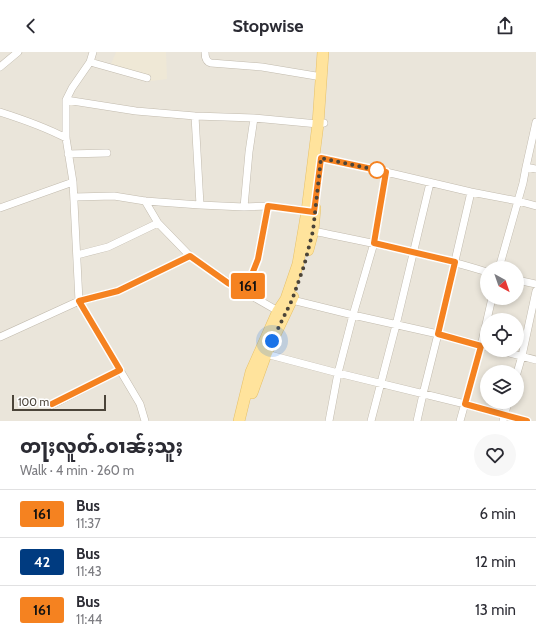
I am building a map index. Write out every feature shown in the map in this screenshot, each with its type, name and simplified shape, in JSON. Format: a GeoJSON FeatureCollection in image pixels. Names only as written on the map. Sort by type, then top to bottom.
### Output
{"type":"FeatureCollection","features":[{"type":"Feature","properties":{"kind":"main road"},"geometry":{"type":"LineString","coordinates":[[239,421],[251,372],[278,311],[289,299],[311,212],[321,158],[323,52]]}},
{"type":"Feature","properties":{"kind":"main road"},"geometry":{"type":"LineString","coordinates":[[245,421],[251,395],[266,354],[304,266],[313,231],[311,212],[321,124],[329,75],[329,52]]}},
{"type":"Feature","properties":{"kind":"street"},"geometry":{"type":"LineString","coordinates":[[0,67],[18,52]]}},
{"type":"Feature","properties":{"kind":"street"},"geometry":{"type":"LineString","coordinates":[[93,52],[90,62],[72,88],[66,100],[66,138],[73,182],[79,301],[140,404],[145,421]]}},
{"type":"Feature","properties":{"kind":"street"},"geometry":{"type":"LineString","coordinates":[[205,52],[206,60],[211,63],[262,67],[322,77]]}},
{"type":"Feature","properties":{"kind":"street"},"geometry":{"type":"LineString","coordinates":[[90,62],[148,78]]}},
{"type":"Feature","properties":{"kind":"street"},"geometry":{"type":"LineString","coordinates":[[66,100],[136,111],[195,116],[254,118],[321,124]]}},
{"type":"Feature","properties":{"kind":"street"},"geometry":{"type":"LineString","coordinates":[[0,112],[27,121],[66,138]]}},
{"type":"Feature","properties":{"kind":"street"},"geometry":{"type":"LineString","coordinates":[[195,116],[200,205]]}},
{"type":"Feature","properties":{"kind":"street"},"geometry":{"type":"LineString","coordinates":[[244,207],[254,118]]}},
{"type":"Feature","properties":{"kind":"street"},"geometry":{"type":"LineString","coordinates":[[501,261],[518,201],[536,126]]}},
{"type":"Feature","properties":{"kind":"street"},"geometry":{"type":"LineString","coordinates":[[68,154],[107,153]]}},
{"type":"Feature","properties":{"kind":"street"},"geometry":{"type":"LineString","coordinates":[[321,158],[536,206]]}},
{"type":"Feature","properties":{"kind":"street"},"geometry":{"type":"LineString","coordinates":[[526,167],[536,169]]}},
{"type":"Feature","properties":{"kind":"street"},"geometry":{"type":"LineString","coordinates":[[329,421],[338,373],[374,243],[386,172]]}},
{"type":"Feature","properties":{"kind":"street"},"geometry":{"type":"LineString","coordinates":[[0,208],[73,182]]}},
{"type":"Feature","properties":{"kind":"street"},"geometry":{"type":"LineString","coordinates":[[371,421],[382,384],[430,183]]}},
{"type":"Feature","properties":{"kind":"street"},"geometry":{"type":"LineString","coordinates":[[417,421],[422,394],[438,334],[471,192]]}},
{"type":"Feature","properties":{"kind":"street"},"geometry":{"type":"LineString","coordinates":[[74,197],[114,196],[145,201],[200,205],[244,207],[268,206],[311,212]]}},
{"type":"Feature","properties":{"kind":"street"},"geometry":{"type":"LineString","coordinates":[[145,201],[158,223],[190,256],[228,283],[278,311]]}},
{"type":"Feature","properties":{"kind":"street"},"geometry":{"type":"LineString","coordinates":[[245,292],[258,259],[268,206]]}},
{"type":"Feature","properties":{"kind":"street"},"geometry":{"type":"LineString","coordinates":[[77,255],[108,247],[158,223]]}},
{"type":"Feature","properties":{"kind":"street"},"geometry":{"type":"LineString","coordinates":[[313,231],[414,252],[480,270]]}},
{"type":"Feature","properties":{"kind":"street"},"geometry":{"type":"LineString","coordinates":[[0,337],[79,301],[118,291],[190,256]]}},
{"type":"Feature","properties":{"kind":"street"},"geometry":{"type":"LineString","coordinates":[[524,281],[536,284]]}},
{"type":"Feature","properties":{"kind":"street"},"geometry":{"type":"LineString","coordinates":[[524,347],[536,291]]}},
{"type":"Feature","properties":{"kind":"street"},"geometry":{"type":"LineString","coordinates":[[289,299],[480,345]]}},
{"type":"Feature","properties":{"kind":"street"},"geometry":{"type":"LineString","coordinates":[[266,354],[465,404],[503,418],[527,421]]}},
{"type":"Feature","properties":{"kind":"street"},"geometry":{"type":"LineString","coordinates":[[460,421],[480,357]]}},
{"type":"Feature","properties":{"kind":"street"},"geometry":{"type":"LineString","coordinates":[[524,357],[536,360]]}},
{"type":"Feature","properties":{"kind":"street"},"geometry":{"type":"LineString","coordinates":[[52,404],[120,370]]}},
{"type":"Feature","properties":{"kind":"shaded area"},"geometry":{"type":"Polygon","coordinates":[[[0,52],[536,52],[536,421],[0,421],[0,52]]]}},
{"type":"Feature","properties":{"kind":"shaded area"},"geometry":{"type":"Polygon","coordinates":[[[116,52],[166,52],[167,79],[151,81],[109,69],[116,52]]]}},
{"type":"Feature","properties":{"kind":"bus line","name":"161"},"geometry":{"type":"LineString","coordinates":[[52,404],[120,370],[79,301],[118,291],[190,256],[228,283],[245,292],[258,259],[268,206],[314,212],[321,158],[386,172],[374,243],[455,262],[438,334],[481,346],[465,404],[527,421]]}},
{"type":"Feature","properties":{"kind":"route"},"geometry":{"type":"LineString","coordinates":[[272,341],[292,300],[304,266],[313,231],[321,158],[377,170]]}}]}
